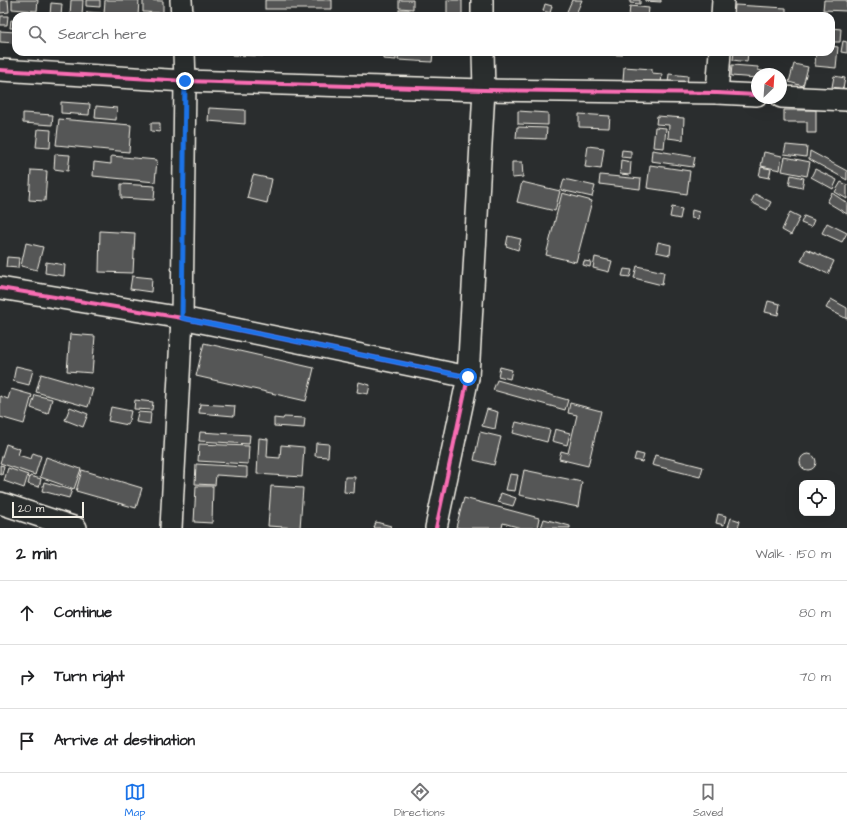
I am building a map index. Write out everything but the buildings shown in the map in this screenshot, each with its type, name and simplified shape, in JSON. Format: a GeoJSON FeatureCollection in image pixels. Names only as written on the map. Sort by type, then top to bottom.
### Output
{"type":"FeatureCollection","features":[{"type":"Feature","properties":{"kind":"street"},"geometry":{"type":"LineString","coordinates":[[181,0],[182,12]]}},
{"type":"Feature","properties":{"kind":"street"},"geometry":{"type":"LineString","coordinates":[[482,0],[482,12]]}},
{"type":"Feature","properties":{"kind":"street"},"geometry":{"type":"LineString","coordinates":[[722,12],[723,0]]}},
{"type":"Feature","properties":{"kind":"street"},"geometry":{"type":"LineString","coordinates":[[171,528],[182,318],[184,56]]}},
{"type":"Feature","properties":{"kind":"street"},"geometry":{"type":"LineString","coordinates":[[436,528],[468,377],[484,90],[483,56]]}},
{"type":"Feature","properties":{"kind":"street"},"geometry":{"type":"LineString","coordinates":[[718,93],[720,56]]}},
{"type":"Feature","properties":{"kind":"street"},"geometry":{"type":"LineString","coordinates":[[0,70],[185,81],[484,90],[751,95]]}},
{"type":"Feature","properties":{"kind":"street"},"geometry":{"type":"LineString","coordinates":[[787,97],[847,100]]}},
{"type":"Feature","properties":{"kind":"street"},"geometry":{"type":"LineString","coordinates":[[0,288],[182,318],[468,377]]}},
{"type":"Feature","properties":{"kind":"street"},"geometry":{"type":"LineString","coordinates":[[0,503],[76,528]]}},
{"type":"Feature","properties":{"kind":"cycle path"},"geometry":{"type":"LineString","coordinates":[[0,70],[185,81],[484,90],[751,95]]}},
{"type":"Feature","properties":{"kind":"cycle path"},"geometry":{"type":"LineString","coordinates":[[0,288],[182,318],[468,377],[436,528]]}},
{"type":"Feature","properties":{"kind":"route"},"geometry":{"type":"LineString","coordinates":[[185,81],[182,318],[468,377]]}}]}
